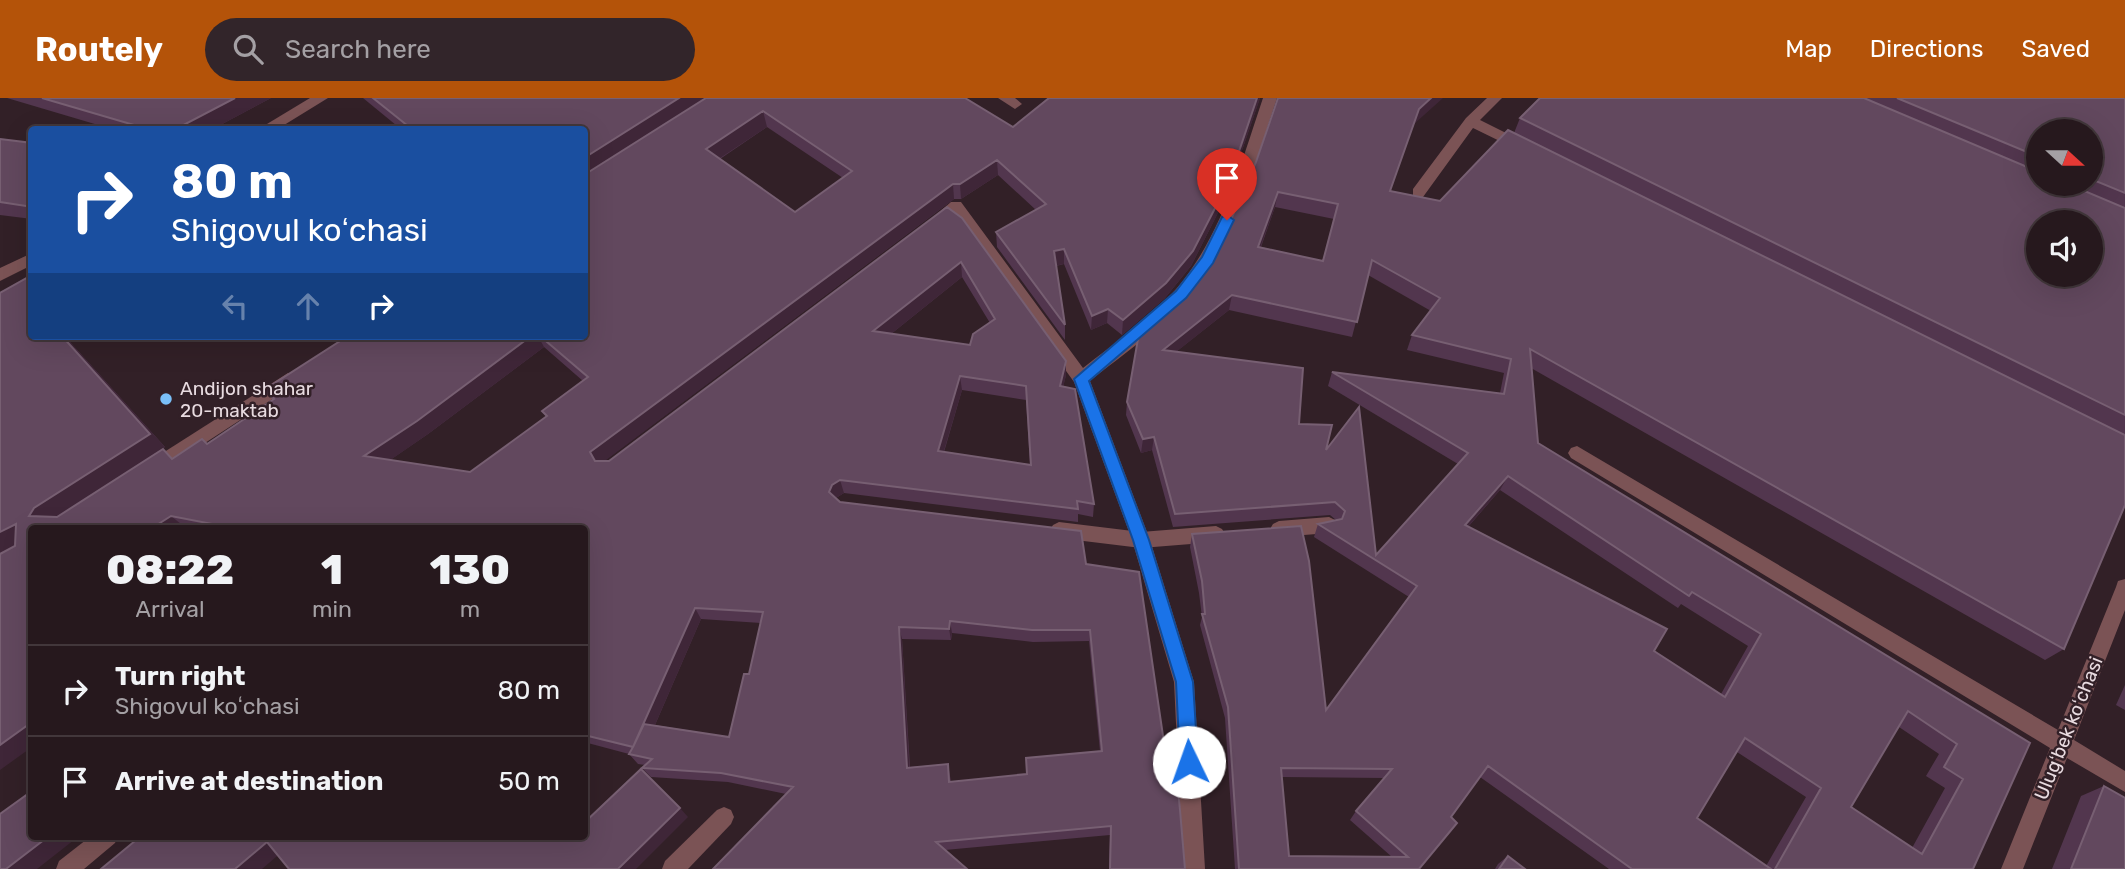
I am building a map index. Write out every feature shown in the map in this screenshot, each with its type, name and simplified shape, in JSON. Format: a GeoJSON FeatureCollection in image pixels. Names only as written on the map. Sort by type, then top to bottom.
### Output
{"type":"FeatureCollection","features":[{"type":"Feature","properties":{"kind":"street"},"geometry":{"type":"LineString","coordinates":[[271,126],[321,98]]}},
{"type":"Feature","properties":{"kind":"street"},"geometry":{"type":"LineString","coordinates":[[1081,379],[1181,295],[1208,260],[1227,220],[1270,98]]}},
{"type":"Feature","properties":{"kind":"street"},"geometry":{"type":"LineString","coordinates":[[1418,193],[1471,121],[1495,98]]}},
{"type":"Feature","properties":{"kind":"street"},"geometry":{"type":"LineString","coordinates":[[1471,121],[1533,152]]}},
{"type":"Feature","properties":{"kind":"street"},"geometry":{"type":"LineString","coordinates":[[913,238],[956,206],[1081,379],[1141,540],[1184,682],[1195,869]]}},
{"type":"Feature","properties":{"kind":"street"},"geometry":{"type":"LineString","coordinates":[[0,275],[28,260]]}},
{"type":"Feature","properties":{"kind":"street"},"geometry":{"type":"LineString","coordinates":[[139,477],[299,373]]}},
{"type":"Feature","properties":{"kind":"street"},"geometry":{"type":"LineString","coordinates":[[1577,453],[2125,782]]}},
{"type":"Feature","properties":{"kind":"street"},"geometry":{"type":"LineString","coordinates":[[1262,530],[1329,525]]}},
{"type":"Feature","properties":{"kind":"street"},"geometry":{"type":"LineString","coordinates":[[1046,528],[1141,540],[1235,532]]}},
{"type":"Feature","properties":{"kind":"street","name":"Ulugʻbek koʻchasi"},"geometry":{"type":"LineString","coordinates":[[2012,869],[2125,587]]}},
{"type":"Feature","properties":{"kind":"street"},"geometry":{"type":"LineString","coordinates":[[673,869],[724,817]]}},
{"type":"Feature","properties":{"kind":"street"},"geometry":{"type":"LineString","coordinates":[[67,869],[103,840]]}},
{"type":"Feature","properties":{"kind":"building"},"geometry":{"type":"Polygon","coordinates":[[[42,98],[235,98],[182,126],[137,126],[42,98]]]}},
{"type":"Feature","properties":{"kind":"building"},"geometry":{"type":"Polygon","coordinates":[[[373,98],[679,98],[588,155],[588,126],[408,126],[373,98]]]}},
{"type":"Feature","properties":{"kind":"building"},"geometry":{"type":"Polygon","coordinates":[[[706,98],[965,98],[1013,127],[1049,98],[1257,98],[1229,181],[1193,251],[1166,283],[1123,320],[1108,309],[1092,316],[1064,249],[1054,251],[1065,325],[996,232],[1046,204],[997,160],[960,184],[953,184],[590,452],[595,461],[609,461],[947,207],[962,218],[1066,361],[1060,386],[1075,389],[1094,504],[1077,501],[1078,509],[840,480],[832,485],[829,492],[840,502],[1081,531],[1086,564],[1139,572],[1168,770],[1176,770],[1185,869],[1110,869],[1111,826],[936,842],[967,869],[713,869],[793,787],[721,773],[642,768],[652,759],[629,754],[633,747],[588,736],[588,525],[218,525],[171,516],[157,525],[28,525],[28,725],[0,745],[0,554],[15,546],[16,524],[0,532],[0,293],[28,277],[28,340],[66,340],[150,434],[34,508],[29,516],[57,517],[163,449],[172,459],[202,439],[207,444],[274,399],[264,390],[342,340],[526,340],[417,421],[364,456],[470,472],[547,416],[542,411],[588,377],[545,340],[588,340],[588,172],[706,98]],[[763,111],[706,149],[795,212],[852,171],[763,111]],[[961,262],[873,331],[970,345],[973,334],[995,319],[961,262]],[[960,376],[938,451],[1031,465],[1026,386],[960,376]],[[695,608],[633,747],[644,724],[729,737],[744,674],[749,674],[763,612],[695,608]],[[950,621],[949,629],[899,627],[907,768],[948,764],[949,782],[1027,774],[1026,758],[1102,751],[1090,630],[1032,630],[950,621]]]}},
{"type":"Feature","properties":{"kind":"building"},"geometry":{"type":"Polygon","coordinates":[[[1278,98],[1431,98],[1419,109],[1390,191],[1440,201],[1508,130],[2125,435],[2125,505],[2064,649],[1530,349],[1538,443],[2030,743],[1973,869],[1775,869],[1821,788],[1745,738],[1697,818],[1771,869],[1632,869],[1488,766],[1451,817],[1457,823],[1419,869],[1239,869],[1228,707],[1202,614],[1205,614],[1202,581],[1192,534],[1301,526],[1309,561],[1326,710],[1417,586],[1318,524],[1342,519],[1345,511],[1335,502],[1175,514],[1154,437],[1143,439],[1127,402],[1139,333],[1180,296],[1223,238],[1256,162],[1278,98]],[[1278,192],[1258,247],[1323,261],[1338,204],[1278,192]],[[1372,260],[1357,322],[1232,295],[1163,350],[1303,368],[1299,424],[1332,425],[1326,450],[1359,407],[1376,555],[1468,453],[1332,372],[1504,394],[1511,359],[1412,335],[1440,298],[1372,260]],[[1508,476],[1465,525],[1667,629],[1654,651],[1725,697],[1761,634],[1692,592],[1689,596],[1508,476]],[[1908,711],[1851,807],[1922,854],[1963,779],[1944,767],[1957,744],[1908,711]],[[1281,768],[1289,856],[1408,857],[1356,811],[1392,769],[1281,768]]]}},
{"type":"Feature","properties":{"kind":"building"},"geometry":{"type":"Polygon","coordinates":[[[1540,98],[1864,98],[2026,167],[2026,196],[2096,196],[2125,208],[2125,415],[1520,118],[1540,98]]]}},
{"type":"Feature","properties":{"kind":"building"},"geometry":{"type":"Polygon","coordinates":[[[1897,98],[2125,98],[2125,193],[2104,184],[2104,119],[2026,119],[2026,152],[1897,98]]]}},
{"type":"Feature","properties":{"kind":"building"},"geometry":{"type":"Polygon","coordinates":[[[0,139],[28,142],[28,205],[0,202],[0,139]]]}},
{"type":"Feature","properties":{"kind":"building"},"geometry":{"type":"Polygon","coordinates":[[[641,769],[680,808],[618,869],[289,869],[267,842],[235,869],[101,869],[136,840],[588,840],[588,819],[641,769]]]}},
{"type":"Feature","properties":{"kind":"building"},"geometry":{"type":"Polygon","coordinates":[[[2104,786],[2125,798],[2125,869],[2071,869],[2104,786]]]}},
{"type":"Feature","properties":{"kind":"building"},"geometry":{"type":"Polygon","coordinates":[[[28,794],[28,840],[44,840],[6,869],[0,869],[0,814],[28,794]]]}},
{"type":"Feature","properties":{"kind":"building"},"geometry":{"type":"Polygon","coordinates":[[[1508,856],[1525,869],[1499,869],[1508,856]]]}},
{"type":"Feature","properties":{"kind":"place","name":"Andijon shahar 20-maktab"},"geometry":{"type":"Point","coordinates":[166,399]}},
{"type":"Feature","properties":{"kind":"route"},"geometry":{"type":"LineString","coordinates":[[1189,762],[1184,682],[1141,540],[1081,379],[1181,295],[1208,260],[1227,220]]}}]}
